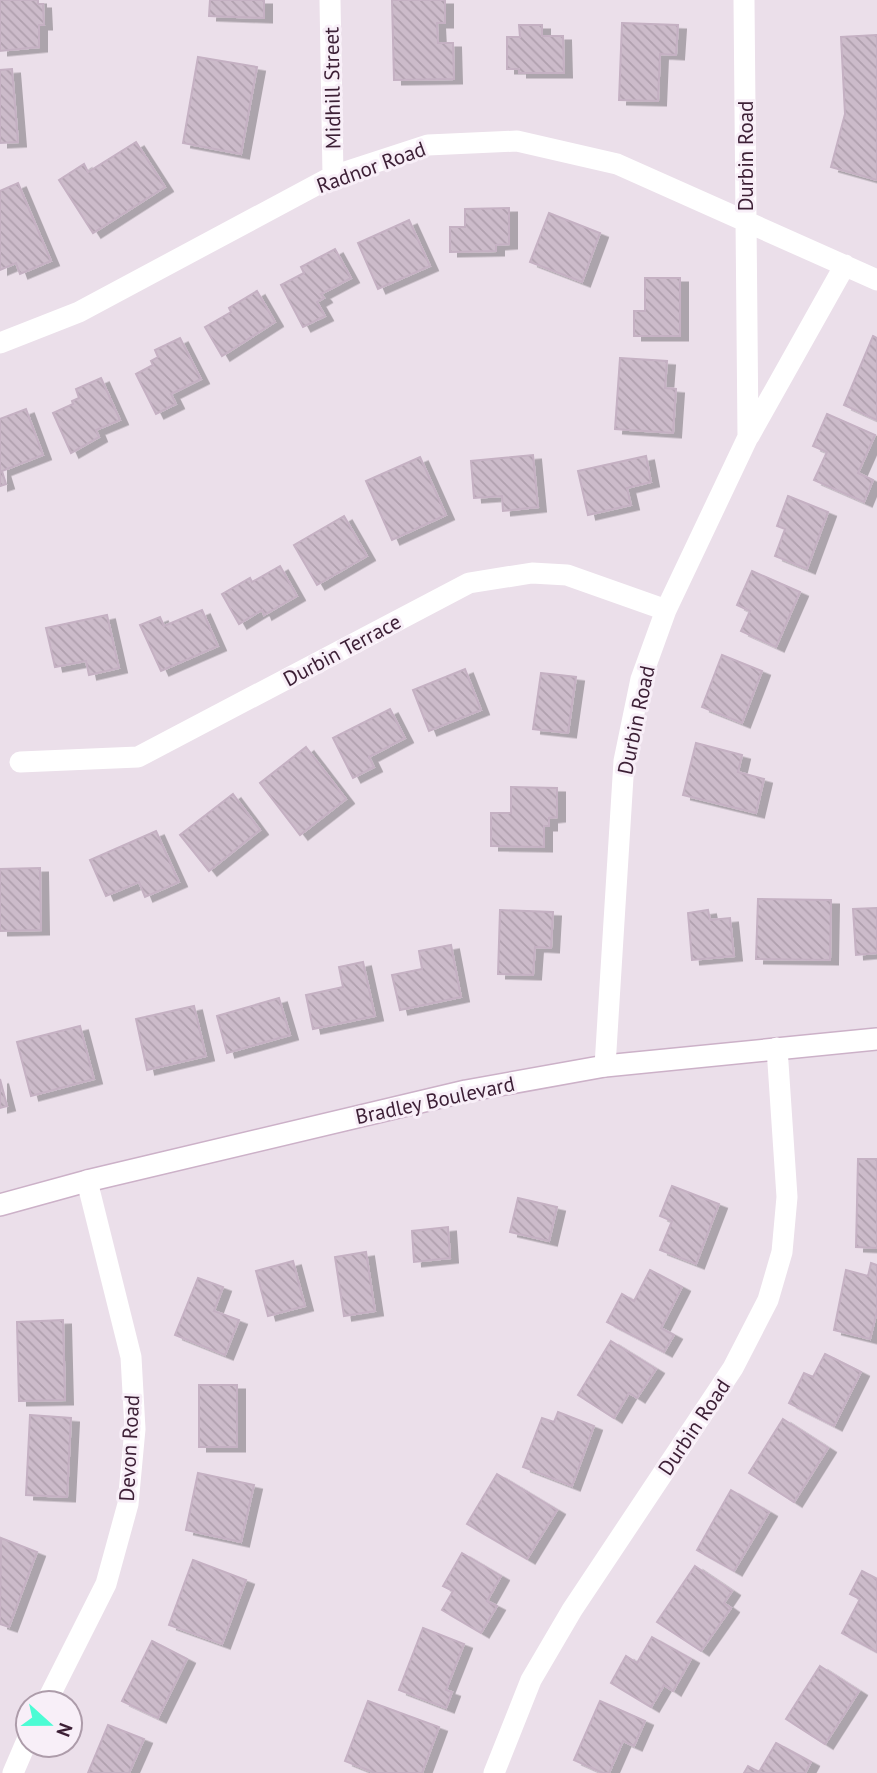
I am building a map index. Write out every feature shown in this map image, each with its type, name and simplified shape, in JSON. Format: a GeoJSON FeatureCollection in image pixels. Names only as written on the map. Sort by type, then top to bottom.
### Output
{"type":"FeatureCollection","features":[{"type":"Feature","properties":{"kind":"street","name":"Midhill Street"},"geometry":{"type":"LineString","coordinates":[[330,0],[333,176]]}},
{"type":"Feature","properties":{"kind":"street","name":"Durbin Road"},"geometry":{"type":"LineString","coordinates":[[744,0],[748,438]]}},
{"type":"Feature","properties":{"kind":"street","name":"Radnor Road"},"geometry":{"type":"LineString","coordinates":[[0,342],[79,312],[333,176],[428,145],[517,141],[617,164],[877,280]]}},
{"type":"Feature","properties":{"kind":"street","name":"Durbin Road"},"geometry":{"type":"LineString","coordinates":[[605,1066],[624,761],[641,679],[666,610],[748,438],[845,265]]}},
{"type":"Feature","properties":{"kind":"street","name":"Durbin Terrace"},"geometry":{"type":"LineString","coordinates":[[20,762],[138,757],[469,583],[532,573],[568,575],[666,610]]}},
{"type":"Feature","properties":{"kind":"street","name":"Bradley Boulevard"},"geometry":{"type":"LineString","coordinates":[[0,1205],[87,1181],[466,1091],[605,1066],[877,1039]]}},
{"type":"Feature","properties":{"kind":"street","name":"Durbin Road"},"geometry":{"type":"LineString","coordinates":[[494,1773],[531,1680],[572,1610],[733,1368],[768,1300],[782,1252],[787,1198],[777,1048]]}},
{"type":"Feature","properties":{"kind":"street","name":"Devon Road"},"geometry":{"type":"LineString","coordinates":[[53,1689],[106,1584],[128,1504],[135,1429],[131,1357],[87,1181]]}},
{"type":"Feature","properties":{"kind":"building"},"geometry":{"type":"Polygon","coordinates":[[[0,0],[38,0],[38,4],[43,4],[44,25],[39,25],[39,47],[0,51],[0,0]]]}},
{"type":"Feature","properties":{"kind":"building"},"geometry":{"type":"Polygon","coordinates":[[[210,0],[264,0],[264,18],[209,16],[210,0]]]}},
{"type":"Feature","properties":{"kind":"building"},"geometry":{"type":"Polygon","coordinates":[[[392,0],[445,0],[445,23],[437,23],[438,43],[453,43],[454,79],[394,80],[392,0]]]}},
{"type":"Feature","properties":{"kind":"building"},"geometry":{"type":"Polygon","coordinates":[[[622,23],[678,25],[676,55],[660,54],[658,101],[619,100],[622,23]]]}},
{"type":"Feature","properties":{"kind":"building"},"geometry":{"type":"Polygon","coordinates":[[[519,25],[542,25],[542,36],[563,36],[564,73],[519,73],[519,69],[507,69],[507,37],[520,37],[519,25]]]}},
{"type":"Feature","properties":{"kind":"building"},"geometry":{"type":"Polygon","coordinates":[[[877,35],[877,180],[831,167],[845,114],[841,37],[877,35]]]}},
{"type":"Feature","properties":{"kind":"building"},"geometry":{"type":"Polygon","coordinates":[[[198,57],[257,67],[241,154],[183,143],[198,57]]]}},
{"type":"Feature","properties":{"kind":"building"},"geometry":{"type":"Polygon","coordinates":[[[12,69],[18,142],[0,143],[0,70],[12,69]]]}},
{"type":"Feature","properties":{"kind":"building"},"geometry":{"type":"Polygon","coordinates":[[[136,142],[165,187],[93,233],[59,180],[84,164],[88,172],[136,142]]]}},
{"type":"Feature","properties":{"kind":"building"},"geometry":{"type":"Polygon","coordinates":[[[18,183],[51,261],[20,274],[16,263],[0,270],[0,191],[18,183]]]}},
{"type":"Feature","properties":{"kind":"building"},"geometry":{"type":"Polygon","coordinates":[[[509,208],[509,244],[496,245],[496,251],[450,252],[450,227],[465,227],[465,209],[509,208]]]}},
{"type":"Feature","properties":{"kind":"building"},"geometry":{"type":"Polygon","coordinates":[[[549,213],[600,233],[582,282],[530,262],[549,213]]]}},
{"type":"Feature","properties":{"kind":"building"},"geometry":{"type":"Polygon","coordinates":[[[409,220],[430,266],[378,289],[358,243],[409,220]]]}},
{"type":"Feature","properties":{"kind":"building"},"geometry":{"type":"Polygon","coordinates":[[[335,249],[351,278],[321,294],[324,298],[317,302],[325,316],[303,327],[281,285],[304,273],[301,267],[335,249]]]}},
{"type":"Feature","properties":{"kind":"building"},"geometry":{"type":"Polygon","coordinates":[[[645,278],[680,278],[680,336],[634,336],[634,311],[645,311],[645,278]]]}},
{"type":"Feature","properties":{"kind":"building"},"geometry":{"type":"Polygon","coordinates":[[[257,291],[275,322],[222,356],[205,327],[231,312],[229,308],[257,291]]]}},
{"type":"Feature","properties":{"kind":"building"},"geometry":{"type":"Polygon","coordinates":[[[873,336],[877,338],[877,420],[844,405],[873,336]]]}},
{"type":"Feature","properties":{"kind":"building"},"geometry":{"type":"Polygon","coordinates":[[[180,338],[201,379],[171,394],[176,404],[156,414],[136,374],[153,365],[151,361],[158,357],[155,350],[180,338]]]}},
{"type":"Feature","properties":{"kind":"building"},"geometry":{"type":"Polygon","coordinates":[[[620,358],[667,361],[665,388],[676,389],[673,433],[615,429],[620,358]]]}},
{"type":"Feature","properties":{"kind":"building"},"geometry":{"type":"Polygon","coordinates":[[[101,378],[120,420],[96,430],[99,437],[71,453],[53,413],[73,404],[72,401],[79,398],[76,389],[101,378]]]}},
{"type":"Feature","properties":{"kind":"building"},"geometry":{"type":"Polygon","coordinates":[[[26,409],[43,455],[2,471],[6,484],[0,486],[0,419],[26,409]]]}},
{"type":"Feature","properties":{"kind":"building"},"geometry":{"type":"Polygon","coordinates":[[[827,414],[875,435],[858,473],[873,480],[864,502],[814,480],[827,452],[813,446],[827,414]]]}},
{"type":"Feature","properties":{"kind":"building"},"geometry":{"type":"Polygon","coordinates":[[[533,455],[538,507],[503,511],[502,496],[474,498],[471,461],[533,455]]]}},
{"type":"Feature","properties":{"kind":"building"},"geometry":{"type":"Polygon","coordinates":[[[646,456],[651,482],[627,488],[631,505],[588,515],[578,471],[646,456]]]}},
{"type":"Feature","properties":{"kind":"building"},"geometry":{"type":"Polygon","coordinates":[[[420,457],[446,515],[392,540],[366,481],[420,457]]]}},
{"type":"Feature","properties":{"kind":"building"},"geometry":{"type":"Polygon","coordinates":[[[788,496],[828,512],[807,569],[775,556],[785,529],[777,526],[788,496]]]}},
{"type":"Feature","properties":{"kind":"building"},"geometry":{"type":"Polygon","coordinates":[[[344,516],[367,556],[317,585],[294,545],[344,516]]]}},
{"type":"Feature","properties":{"kind":"building"},"geometry":{"type":"Polygon","coordinates":[[[280,566],[297,596],[264,615],[262,610],[239,624],[222,594],[250,578],[252,582],[280,566]]]}},
{"type":"Feature","properties":{"kind":"building"},"geometry":{"type":"Polygon","coordinates":[[[752,571],[800,592],[776,647],[741,631],[750,611],[737,605],[752,571]]]}},
{"type":"Feature","properties":{"kind":"building"},"geometry":{"type":"Polygon","coordinates":[[[202,610],[218,646],[161,671],[140,625],[160,617],[164,626],[202,610]]]}},
{"type":"Feature","properties":{"kind":"building"},"geometry":{"type":"Polygon","coordinates":[[[107,615],[119,668],[89,675],[86,661],[55,667],[46,628],[107,615]]]}},
{"type":"Feature","properties":{"kind":"building"},"geometry":{"type":"Polygon","coordinates":[[[722,655],[762,671],[742,723],[702,707],[722,655]]]}},
{"type":"Feature","properties":{"kind":"building"},"geometry":{"type":"Polygon","coordinates":[[[465,669],[481,710],[429,731],[413,690],[465,669]]]}},
{"type":"Feature","properties":{"kind":"building"},"geometry":{"type":"Polygon","coordinates":[[[541,673],[576,677],[568,733],[533,729],[541,673]]]}},
{"type":"Feature","properties":{"kind":"building"},"geometry":{"type":"Polygon","coordinates":[[[390,709],[405,738],[369,757],[374,767],[353,778],[333,738],[390,709]]]}},
{"type":"Feature","properties":{"kind":"building"},"geometry":{"type":"Polygon","coordinates":[[[696,743],[742,755],[738,772],[764,779],[756,813],[683,795],[696,743]]]}},
{"type":"Feature","properties":{"kind":"building"},"geometry":{"type":"Polygon","coordinates":[[[306,747],[346,799],[300,835],[260,783],[306,747]]]}},
{"type":"Feature","properties":{"kind":"building"},"geometry":{"type":"Polygon","coordinates":[[[511,787],[557,788],[557,817],[549,818],[549,826],[544,826],[544,847],[491,846],[491,813],[511,813],[511,787]]]}},
{"type":"Feature","properties":{"kind":"building"},"geometry":{"type":"Polygon","coordinates":[[[233,794],[260,830],[209,871],[180,835],[233,794]]]}},
{"type":"Feature","properties":{"kind":"building"},"geometry":{"type":"Polygon","coordinates":[[[156,831],[179,882],[145,897],[139,882],[106,896],[90,860],[156,831]]]}},
{"type":"Feature","properties":{"kind":"building"},"geometry":{"type":"Polygon","coordinates":[[[40,868],[41,930],[0,931],[0,869],[40,868]]]}},
{"type":"Feature","properties":{"kind":"building"},"geometry":{"type":"Polygon","coordinates":[[[758,899],[831,900],[830,960],[756,959],[758,899]]]}},
{"type":"Feature","properties":{"kind":"building"},"geometry":{"type":"Polygon","coordinates":[[[877,908],[877,953],[856,955],[853,909],[877,908]]]}},
{"type":"Feature","properties":{"kind":"building"},"geometry":{"type":"Polygon","coordinates":[[[500,910],[553,912],[551,948],[535,947],[533,975],[498,974],[500,910]]]}},
{"type":"Feature","properties":{"kind":"building"},"geometry":{"type":"Polygon","coordinates":[[[708,910],[710,920],[730,918],[734,956],[692,960],[688,913],[708,910]]]}},
{"type":"Feature","properties":{"kind":"building"},"geometry":{"type":"Polygon","coordinates":[[[451,945],[461,997],[400,1010],[392,975],[422,969],[419,951],[451,945]]]}},
{"type":"Feature","properties":{"kind":"building"},"geometry":{"type":"Polygon","coordinates":[[[363,962],[375,1016],[313,1029],[306,995],[343,987],[339,967],[363,962]]]}},
{"type":"Feature","properties":{"kind":"building"},"geometry":{"type":"Polygon","coordinates":[[[279,998],[290,1035],[227,1053],[217,1016],[279,998]]]}},
{"type":"Feature","properties":{"kind":"building"},"geometry":{"type":"Polygon","coordinates":[[[194,1006],[206,1056],[147,1070],[136,1019],[194,1006]]]}},
{"type":"Feature","properties":{"kind":"building"},"geometry":{"type":"Polygon","coordinates":[[[80,1026],[94,1079],[31,1096],[17,1042],[80,1026]]]}},
{"type":"Feature","properties":{"kind":"building"},"geometry":{"type":"Polygon","coordinates":[[[0,1079],[7,1106],[0,1108],[0,1079]]]}},
{"type":"Feature","properties":{"kind":"building"},"geometry":{"type":"Polygon","coordinates":[[[858,1159],[877,1159],[877,1248],[856,1247],[858,1159]]]}},
{"type":"Feature","properties":{"kind":"building"},"geometry":{"type":"Polygon","coordinates":[[[672,1186],[719,1204],[696,1264],[660,1250],[672,1221],[660,1216],[672,1186]]]}},
{"type":"Feature","properties":{"kind":"building"},"geometry":{"type":"Polygon","coordinates":[[[518,1198],[557,1207],[549,1241],[510,1232],[518,1198]]]}},
{"type":"Feature","properties":{"kind":"building"},"geometry":{"type":"Polygon","coordinates":[[[448,1227],[450,1258],[414,1262],[412,1231],[448,1227]]]}},
{"type":"Feature","properties":{"kind":"building"},"geometry":{"type":"Polygon","coordinates":[[[366,1252],[375,1311],[344,1316],[335,1257],[366,1252]]]}},
{"type":"Feature","properties":{"kind":"building"},"geometry":{"type":"Polygon","coordinates":[[[293,1261],[305,1306],[268,1316],[256,1271],[293,1261]]]}},
{"type":"Feature","properties":{"kind":"building"},"geometry":{"type":"Polygon","coordinates":[[[871,1263],[877,1265],[877,1311],[870,1339],[834,1330],[846,1270],[868,1276],[871,1263]]]}},
{"type":"Feature","properties":{"kind":"building"},"geometry":{"type":"Polygon","coordinates":[[[650,1270],[682,1287],[661,1328],[674,1335],[664,1352],[607,1322],[622,1294],[634,1301],[650,1270]]]}},
{"type":"Feature","properties":{"kind":"building"},"geometry":{"type":"Polygon","coordinates":[[[198,1278],[223,1287],[214,1311],[239,1320],[225,1355],[175,1335],[198,1278]]]}},
{"type":"Feature","properties":{"kind":"building"},"geometry":{"type":"Polygon","coordinates":[[[63,1320],[65,1400],[19,1401],[17,1322],[63,1320]]]}},
{"type":"Feature","properties":{"kind":"building"},"geometry":{"type":"Polygon","coordinates":[[[611,1341],[656,1369],[637,1398],[629,1393],[614,1418],[578,1395],[611,1341]]]}},
{"type":"Feature","properties":{"kind":"building"},"geometry":{"type":"Polygon","coordinates":[[[825,1354],[861,1372],[834,1426],[789,1403],[804,1373],[813,1377],[825,1354]]]}},
{"type":"Feature","properties":{"kind":"building"},"geometry":{"type":"Polygon","coordinates":[[[199,1385],[237,1385],[237,1447],[199,1447],[199,1385]]]}},
{"type":"Feature","properties":{"kind":"building"},"geometry":{"type":"Polygon","coordinates":[[[558,1412],[594,1426],[572,1486],[523,1467],[542,1418],[554,1422],[558,1412]]]}},
{"type":"Feature","properties":{"kind":"building"},"geometry":{"type":"Polygon","coordinates":[[[30,1415],[71,1418],[67,1497],[26,1495],[30,1415]]]}},
{"type":"Feature","properties":{"kind":"building"},"geometry":{"type":"Polygon","coordinates":[[[783,1419],[828,1448],[794,1502],[749,1473],[783,1419]]]}},
{"type":"Feature","properties":{"kind":"building"},"geometry":{"type":"Polygon","coordinates":[[[198,1473],[254,1485],[241,1542],[186,1530],[198,1473]]]}},
{"type":"Feature","properties":{"kind":"building"},"geometry":{"type":"Polygon","coordinates":[[[497,1474],[557,1510],[527,1559],[467,1524],[497,1474]]]}},
{"type":"Feature","properties":{"kind":"building"},"geometry":{"type":"Polygon","coordinates":[[[731,1490],[769,1512],[734,1571],[697,1550],[731,1490]]]}},
{"type":"Feature","properties":{"kind":"building"},"geometry":{"type":"Polygon","coordinates":[[[1,1538],[37,1552],[9,1627],[0,1624],[1,1538]]]}},
{"type":"Feature","properties":{"kind":"building"},"geometry":{"type":"Polygon","coordinates":[[[462,1553],[501,1576],[487,1601],[497,1606],[481,1633],[442,1610],[453,1591],[443,1586],[462,1553]]]}},
{"type":"Feature","properties":{"kind":"building"},"geometry":{"type":"Polygon","coordinates":[[[193,1560],[246,1580],[222,1644],[169,1625],[193,1560]]]}},
{"type":"Feature","properties":{"kind":"building"},"geometry":{"type":"Polygon","coordinates":[[[695,1566],[732,1591],[724,1603],[731,1608],[701,1651],[657,1622],[695,1566]]]}},
{"type":"Feature","properties":{"kind":"building"},"geometry":{"type":"Polygon","coordinates":[[[862,1571],[877,1579],[877,1652],[842,1633],[860,1599],[850,1594],[862,1571]]]}},
{"type":"Feature","properties":{"kind":"building"},"geometry":{"type":"Polygon","coordinates":[[[423,1628],[464,1644],[446,1690],[452,1692],[446,1708],[399,1690],[423,1628]]]}},
{"type":"Feature","properties":{"kind":"building"},"geometry":{"type":"Polygon","coordinates":[[[652,1637],[691,1659],[673,1691],[664,1685],[651,1707],[611,1683],[626,1656],[637,1663],[652,1637]]]}},
{"type":"Feature","properties":{"kind":"building"},"geometry":{"type":"Polygon","coordinates":[[[152,1641],[187,1659],[158,1718],[122,1701],[152,1641]]]}},
{"type":"Feature","properties":{"kind":"building"},"geometry":{"type":"Polygon","coordinates":[[[820,1666],[859,1691],[825,1744],[786,1719],[820,1666]]]}},
{"type":"Feature","properties":{"kind":"building"},"geometry":{"type":"Polygon","coordinates":[[[368,1701],[439,1727],[422,1773],[375,1773],[345,1761],[368,1701]]]}},
{"type":"Feature","properties":{"kind":"building"},"geometry":{"type":"Polygon","coordinates":[[[600,1701],[645,1721],[634,1746],[623,1741],[609,1773],[574,1760],[600,1701]]]}},
{"type":"Feature","properties":{"kind":"building"},"geometry":{"type":"Polygon","coordinates":[[[108,1725],[144,1739],[129,1773],[88,1773],[108,1725]]]}},
{"type":"Feature","properties":{"kind":"building"},"geometry":{"type":"Polygon","coordinates":[[[776,1743],[811,1762],[805,1773],[744,1773],[748,1766],[759,1772],[776,1743]]]}}]}
